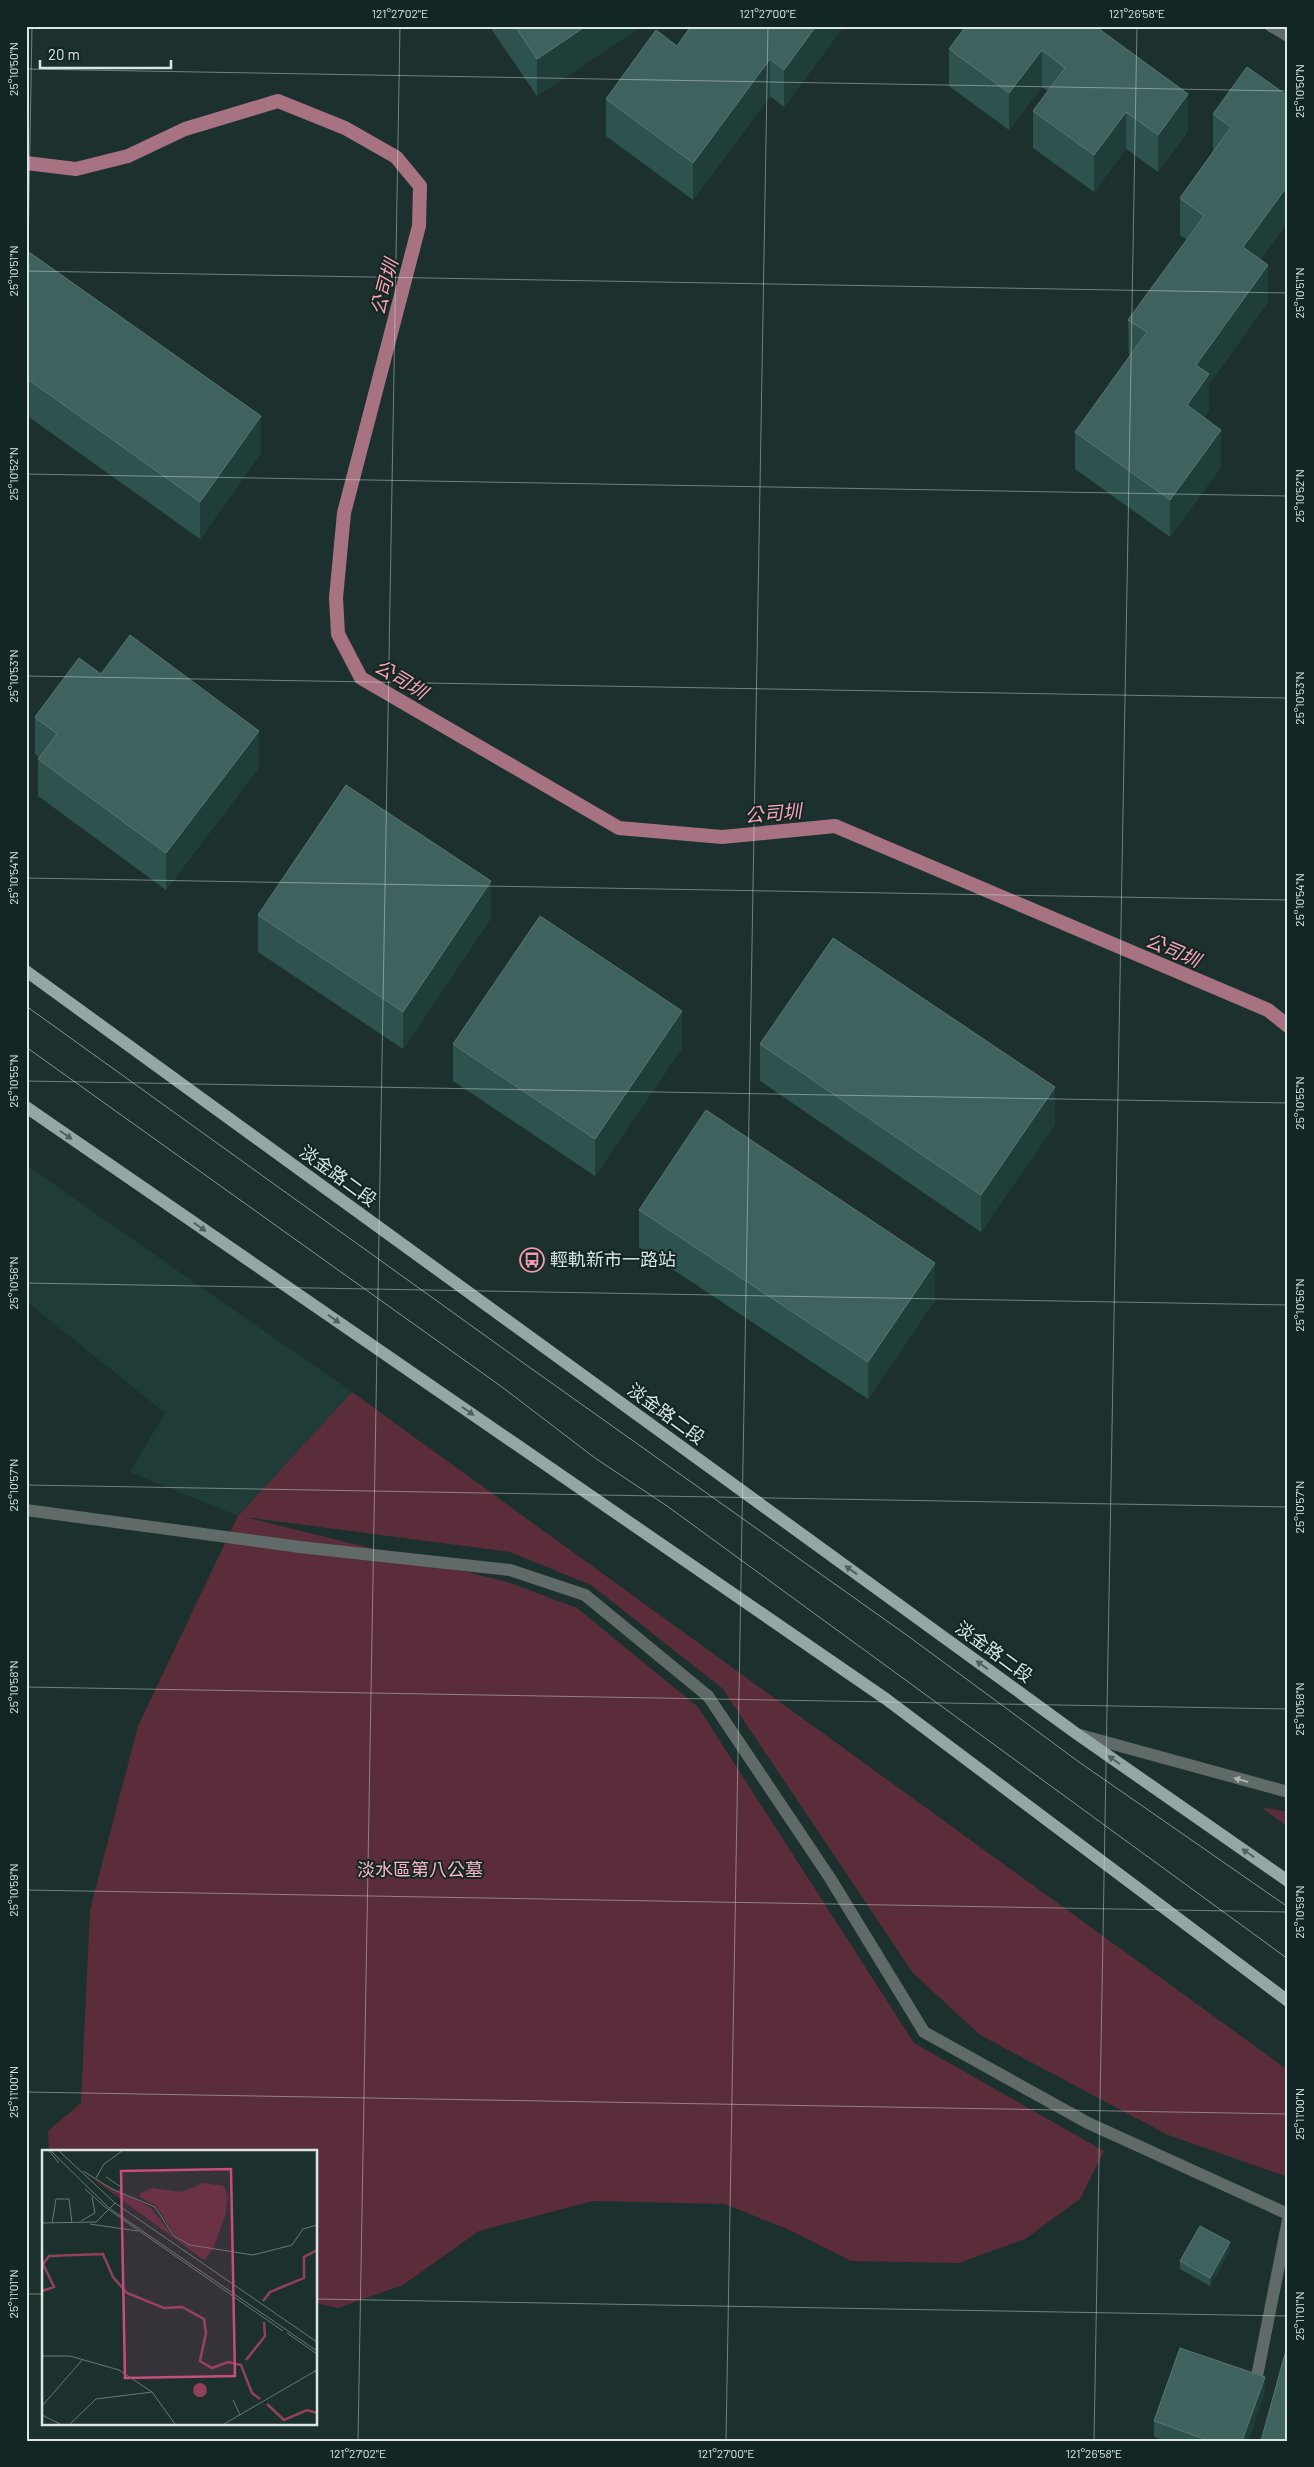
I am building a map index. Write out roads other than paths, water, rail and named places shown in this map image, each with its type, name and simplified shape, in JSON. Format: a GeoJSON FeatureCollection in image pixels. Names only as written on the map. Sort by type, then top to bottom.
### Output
{"type":"FeatureCollection","features":[{"type":"Feature","properties":{"kind":"main road","name":"淡金路二段"},"geometry":{"type":"LineString","coordinates":[[26,971],[1077,1734],[1288,1881]]}},
{"type":"Feature","properties":{"kind":"main road"},"geometry":{"type":"LineString","coordinates":[[26,1107],[886,1699],[1288,2001]]}},
{"type":"Feature","properties":{"kind":"street"},"geometry":{"type":"LineString","coordinates":[[1271,26],[1288,36]]}},
{"type":"Feature","properties":{"kind":"street"},"geometry":{"type":"LineString","coordinates":[[26,1510],[300,1547],[510,1570],[585,1595],[708,1696],[830,1878],[924,2032],[1088,2123],[1288,2214]]}},
{"type":"Feature","properties":{"kind":"street"},"geometry":{"type":"LineString","coordinates":[[1077,1734],[1288,1792]]}},
{"type":"Feature","properties":{"kind":"street"},"geometry":{"type":"LineString","coordinates":[[1257,2376],[1288,2220]]}},
{"type":"Feature","properties":{"kind":"waterway","name":"公司圳"},"geometry":{"type":"LineString","coordinates":[[26,163],[76,169],[128,156],[185,129],[278,101],[345,128],[396,157],[420,186],[419,226],[344,513],[336,598],[338,634],[361,678],[619,828],[722,837],[835,826],[1268,1010],[1288,1026]]}},
{"type":"Feature","properties":{"kind":"tram line"},"geometry":{"type":"LineString","coordinates":[[26,1006],[908,1636],[1079,1762],[1288,1907]]}},
{"type":"Feature","properties":{"kind":"tram line"},"geometry":{"type":"LineString","coordinates":[[26,1047],[502,1387],[595,1458],[667,1506],[1288,1959]]}},
{"type":"Feature","properties":{"kind":"place","name":"輕軌新市一路站"},"geometry":{"type":"Point","coordinates":[532,1260]}},
{"type":"Feature","properties":{"kind":"park label","name":"淡水區第八公墓"},"geometry":{"type":"Point","coordinates":[420,1870]}}]}
